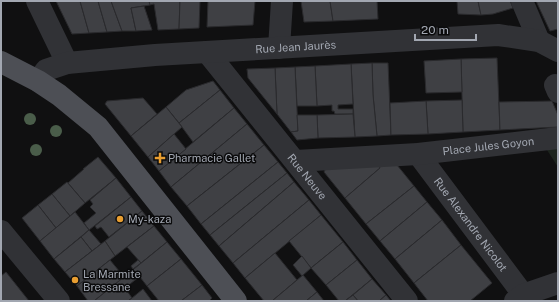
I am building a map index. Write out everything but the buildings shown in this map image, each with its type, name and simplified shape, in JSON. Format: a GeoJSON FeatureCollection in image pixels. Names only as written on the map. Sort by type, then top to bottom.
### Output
{"type":"FeatureCollection","features":[{"type":"Feature","properties":{"kind":"main road"},"geometry":{"type":"LineString","coordinates":[[1,62],[38,81],[59,95],[98,127],[236,301]]}},
{"type":"Feature","properties":{"kind":"street"},"geometry":{"type":"LineString","coordinates":[[37,1],[67,63]]}},
{"type":"Feature","properties":{"kind":"street"},"geometry":{"type":"LineString","coordinates":[[279,48],[282,1]]}},
{"type":"Feature","properties":{"kind":"street"},"geometry":{"type":"LineString","coordinates":[[522,1],[549,46]]}},
{"type":"Feature","properties":{"kind":"street","name":"Rue Jean Jaurès"},"geometry":{"type":"LineString","coordinates":[[38,81],[46,70],[67,63],[155,55],[498,35],[549,46]]}},
{"type":"Feature","properties":{"kind":"street","name":"Rue Neuve"},"geometry":{"type":"LineString","coordinates":[[207,52],[407,301]]}},
{"type":"Feature","properties":{"kind":"street","name":"Place Jules Goyon"},"geometry":{"type":"LineString","coordinates":[[296,161],[418,154],[558,138]]}},
{"type":"Feature","properties":{"kind":"street","name":"Rue Alexandre Nicolot"},"geometry":{"type":"LineString","coordinates":[[418,154],[522,299]]}},
{"type":"Feature","properties":{"kind":"street"},"geometry":{"type":"LineString","coordinates":[[4,240],[59,301]]}},
{"type":"Feature","properties":{"kind":"street"},"geometry":{"type":"LineString","coordinates":[[522,299],[558,283]]}},
{"type":"Feature","properties":{"kind":"shaded area"},"geometry":{"type":"Polygon","coordinates":[[[558,145],[558,167],[545,147],[558,145]]]}},
{"type":"Feature","properties":{"kind":"place","name":"Pharmacie Gallet"},"geometry":{"type":"Point","coordinates":[160,158]}},
{"type":"Feature","properties":{"kind":"place","name":"My-kaza"},"geometry":{"type":"Point","coordinates":[120,219]}},
{"type":"Feature","properties":{"kind":"place","name":"La Marmite Bressane"},"geometry":{"type":"Point","coordinates":[75,280]}}]}
